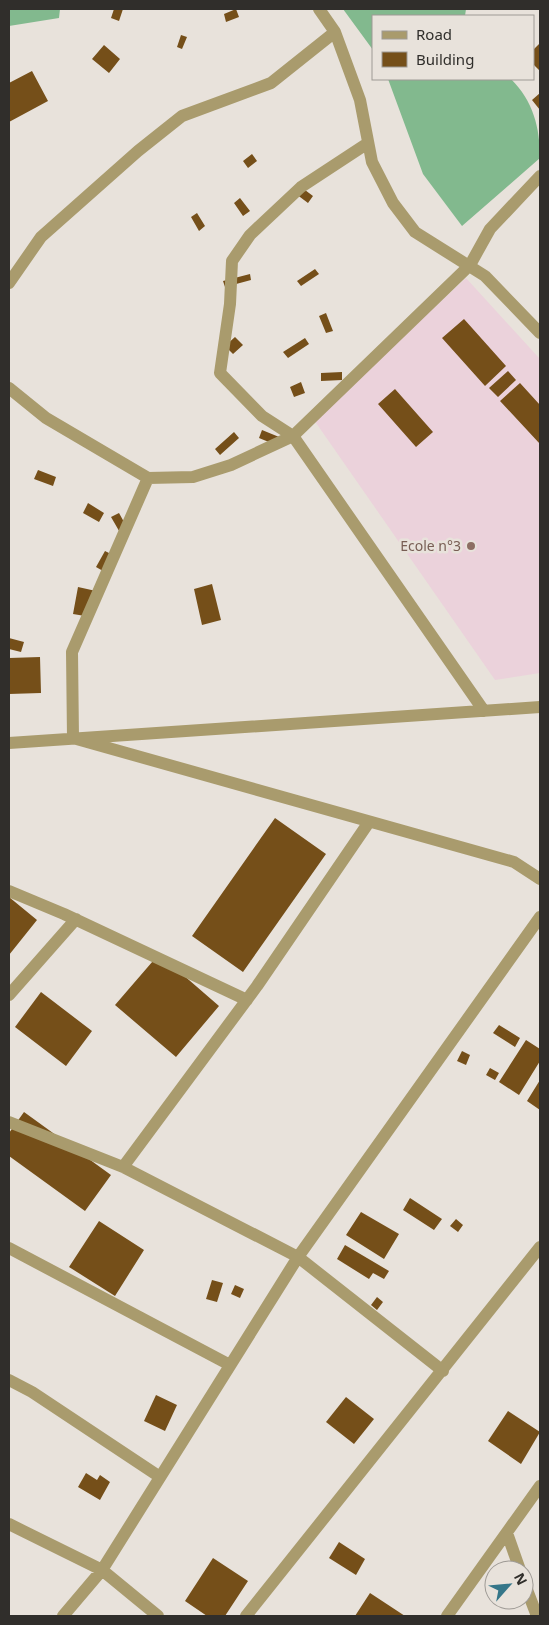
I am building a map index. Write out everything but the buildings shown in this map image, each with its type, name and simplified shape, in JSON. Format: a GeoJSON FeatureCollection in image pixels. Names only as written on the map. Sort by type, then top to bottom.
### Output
{"type":"FeatureCollection","features":[{"type":"Feature","properties":{"kind":"street"},"geometry":{"type":"LineString","coordinates":[[319,9],[335,32],[360,100],[372,162],[393,203],[415,232],[470,265],[484,276],[540,333]]}},
{"type":"Feature","properties":{"kind":"street"},"geometry":{"type":"LineString","coordinates":[[9,283],[41,237],[138,151],[182,116],[271,83],[335,32]]}},
{"type":"Feature","properties":{"kind":"street"},"geometry":{"type":"LineString","coordinates":[[368,143],[301,187],[250,235],[232,261],[230,304],[220,373],[262,416],[292,436],[484,711]]}},
{"type":"Feature","properties":{"kind":"street"},"geometry":{"type":"LineString","coordinates":[[9,388],[46,418],[148,478],[193,477],[231,465],[292,436],[470,265],[490,229],[540,176]]}},
{"type":"Feature","properties":{"kind":"street"},"geometry":{"type":"LineString","coordinates":[[73,738],[72,652],[148,478]]}},
{"type":"Feature","properties":{"kind":"street"},"geometry":{"type":"LineString","coordinates":[[9,743],[540,707]]}},
{"type":"Feature","properties":{"kind":"street"},"geometry":{"type":"LineString","coordinates":[[73,738],[514,862],[540,879]]}},
{"type":"Feature","properties":{"kind":"street"},"geometry":{"type":"LineString","coordinates":[[123,1167],[246,1000],[369,822]]}},
{"type":"Feature","properties":{"kind":"street"},"geometry":{"type":"LineString","coordinates":[[9,891],[76,919],[246,1000]]}},
{"type":"Feature","properties":{"kind":"street"},"geometry":{"type":"LineString","coordinates":[[64,1616],[102,1570],[298,1257],[540,916]]}},
{"type":"Feature","properties":{"kind":"street"},"geometry":{"type":"LineString","coordinates":[[9,995],[76,919]]}},
{"type":"Feature","properties":{"kind":"street"},"geometry":{"type":"LineString","coordinates":[[9,1122],[123,1167],[298,1257],[443,1371]]}},
{"type":"Feature","properties":{"kind":"street"},"geometry":{"type":"LineString","coordinates":[[9,1248],[230,1365]]}},
{"type":"Feature","properties":{"kind":"street"},"geometry":{"type":"LineString","coordinates":[[246,1616],[540,1248]]}},
{"type":"Feature","properties":{"kind":"street"},"geometry":{"type":"LineString","coordinates":[[9,1380],[32,1392],[160,1477]]}},
{"type":"Feature","properties":{"kind":"street"},"geometry":{"type":"LineString","coordinates":[[447,1616],[540,1486]]}},
{"type":"Feature","properties":{"kind":"street"},"geometry":{"type":"LineString","coordinates":[[9,1524],[102,1570],[158,1616]]}},
{"type":"Feature","properties":{"kind":"street"},"geometry":{"type":"LineString","coordinates":[[506,1533],[516,1560]]}},
{"type":"Feature","properties":{"kind":"shaded area","name":"Ecole n°3"},"geometry":{"type":"Polygon","coordinates":[[[466,278],[540,359],[540,673],[495,680],[314,420],[466,278]]]}},
{"type":"Feature","properties":{"kind":"green space"},"geometry":{"type":"Polygon","coordinates":[[[9,9],[60,9],[59,18],[9,26],[9,9]]]}},
{"type":"Feature","properties":{"kind":"green space"},"geometry":{"type":"Polygon","coordinates":[[[343,9],[466,9],[465,15],[372,15],[372,49],[343,9]]]}},
{"type":"Feature","properties":{"kind":"green space"},"geometry":{"type":"Polygon","coordinates":[[[388,80],[512,80],[519,87],[530,105],[537,125],[540,158],[462,226],[423,174],[388,80]]]}},
{"type":"Feature","properties":{"kind":"place","name":"Ecole n°3"},"geometry":{"type":"Point","coordinates":[471,546]}}]}
